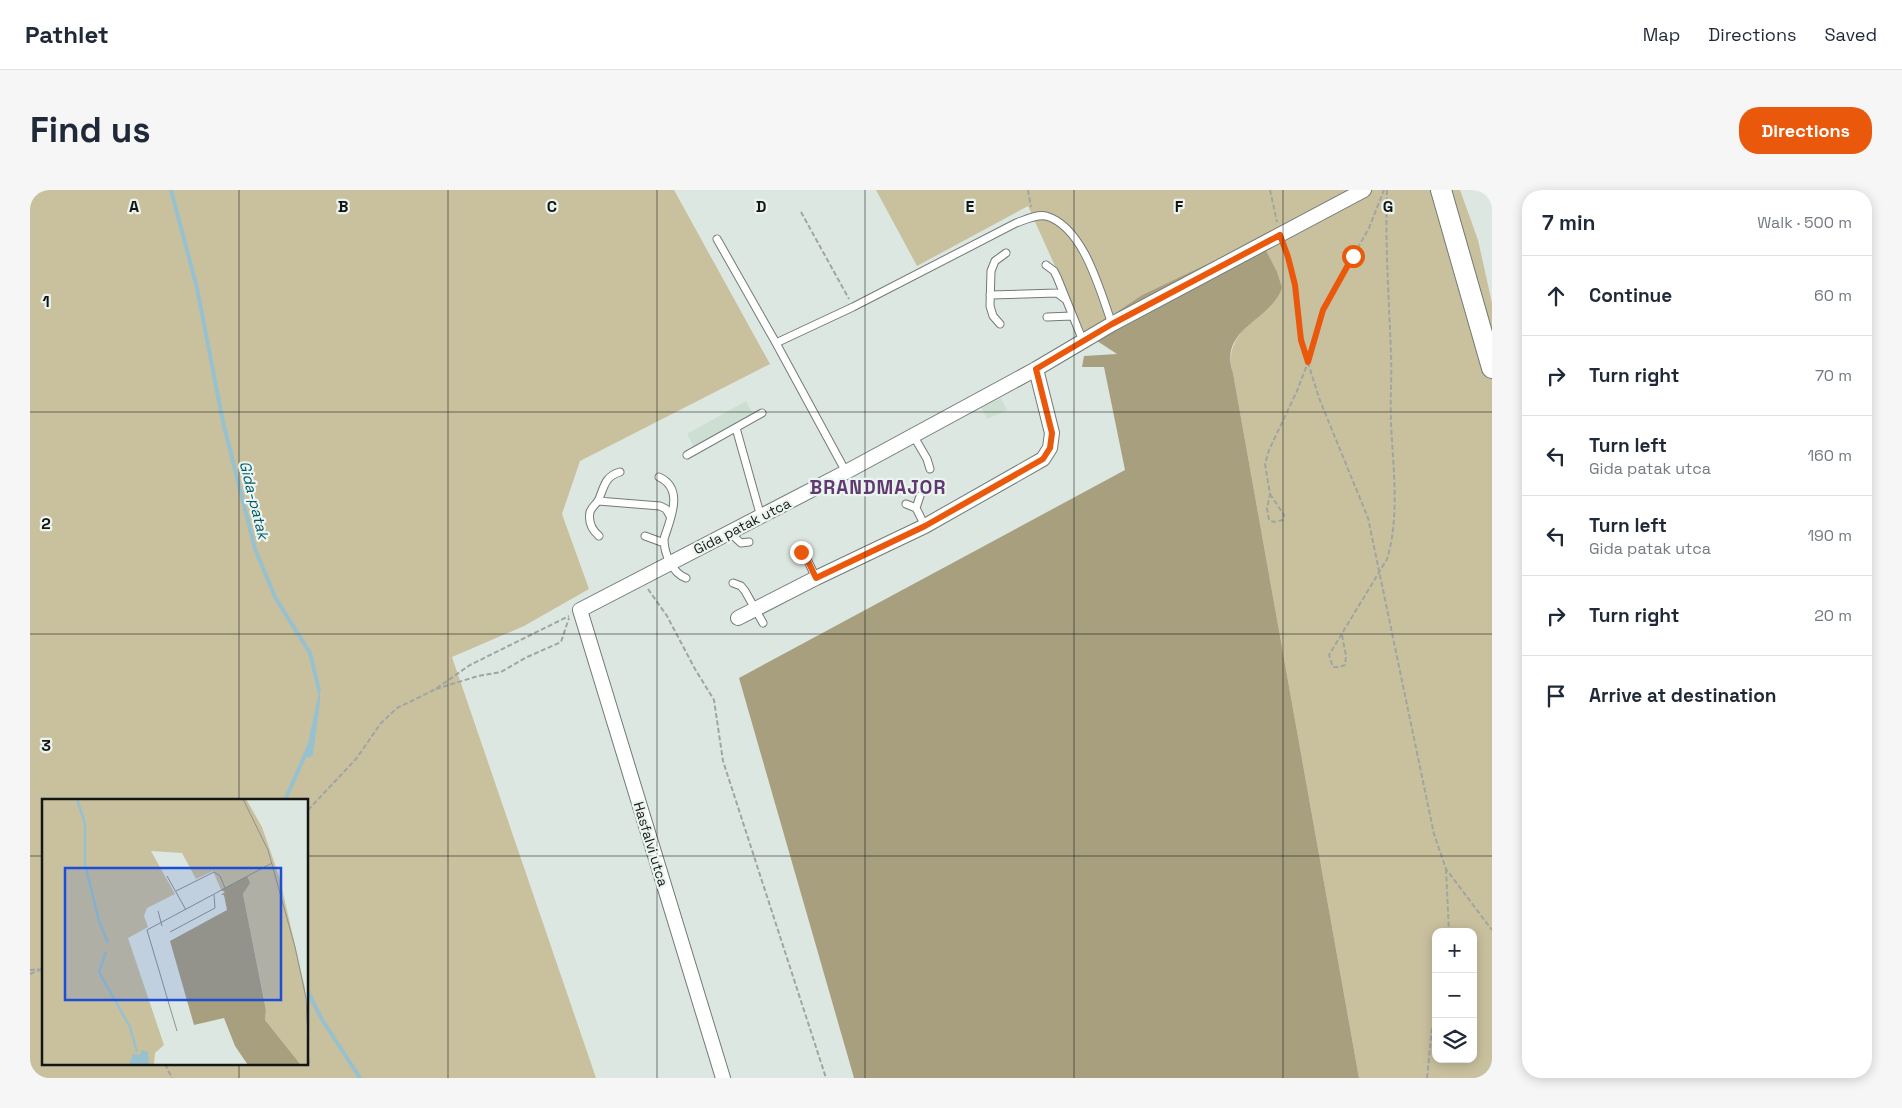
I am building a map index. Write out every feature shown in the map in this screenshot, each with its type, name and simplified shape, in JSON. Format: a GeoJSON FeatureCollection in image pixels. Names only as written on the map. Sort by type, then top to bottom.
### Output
{"type":"FeatureCollection","features":[{"type":"Feature","properties":{"kind":"main road"},"geometry":{"type":"LineString","coordinates":[[1441,190],[1492,368]]}},
{"type":"Feature","properties":{"kind":"street","name":"Gida patak utca"},"geometry":{"type":"LineString","coordinates":[[575,613],[846,472],[1036,369],[1112,324],[1364,190]]}},
{"type":"Feature","properties":{"kind":"street"},"geometry":{"type":"LineString","coordinates":[[738,618],[925,526],[1043,459],[1052,443],[1052,433],[1036,369]]}},
{"type":"Feature","properties":{"kind":"street","name":"Hasfalvi utca"},"geometry":{"type":"LineString","coordinates":[[575,613],[723,1078]]}},
{"type":"Feature","properties":{"kind":"lane"},"geometry":{"type":"LineString","coordinates":[[776,343],[853,307],[1033,216],[1045,216],[1056,222],[1067,229],[1076,240],[1091,267],[1112,324]]}},
{"type":"Feature","properties":{"kind":"lane"},"geometry":{"type":"LineString","coordinates":[[717,239],[846,472]]}},
{"type":"Feature","properties":{"kind":"lane"},"geometry":{"type":"LineString","coordinates":[[1000,324],[991,312],[990,295],[993,266],[998,258],[1006,253]]}},
{"type":"Feature","properties":{"kind":"lane"},"geometry":{"type":"LineString","coordinates":[[1046,265],[1054,271],[1083,341]]}},
{"type":"Feature","properties":{"kind":"lane"},"geometry":{"type":"LineString","coordinates":[[990,295],[1057,293],[1065,299]]}},
{"type":"Feature","properties":{"kind":"lane"},"geometry":{"type":"LineString","coordinates":[[1047,317],[1072,316]]}},
{"type":"Feature","properties":{"kind":"lane"},"geometry":{"type":"LineString","coordinates":[[687,455],[762,413]]}},
{"type":"Feature","properties":{"kind":"lane"},"geometry":{"type":"LineString","coordinates":[[736,428],[761,517]]}},
{"type":"Feature","properties":{"kind":"lane"},"geometry":{"type":"LineString","coordinates":[[913,435],[927,459],[930,469]]}},
{"type":"Feature","properties":{"kind":"lane"},"geometry":{"type":"LineString","coordinates":[[600,536],[593,530],[589,515],[591,508],[598,501],[607,479],[620,472]]}},
{"type":"Feature","properties":{"kind":"lane"},"geometry":{"type":"LineString","coordinates":[[659,477],[666,481],[674,495],[675,503],[664,543],[670,563],[679,574],[686,578]]}},
{"type":"Feature","properties":{"kind":"lane"},"geometry":{"type":"LineString","coordinates":[[916,508],[920,496]]}},
{"type":"Feature","properties":{"kind":"lane"},"geometry":{"type":"LineString","coordinates":[[598,501],[660,506],[666,509],[670,516]]}},
{"type":"Feature","properties":{"kind":"lane"},"geometry":{"type":"LineString","coordinates":[[906,504],[916,508],[925,526]]}},
{"type":"Feature","properties":{"kind":"lane"},"geometry":{"type":"LineString","coordinates":[[730,533],[741,543],[749,542]]}},
{"type":"Feature","properties":{"kind":"lane"},"geometry":{"type":"LineString","coordinates":[[645,536],[664,543]]}},
{"type":"Feature","properties":{"kind":"lane"},"geometry":{"type":"LineString","coordinates":[[796,550],[805,555],[816,578]]}},
{"type":"Feature","properties":{"kind":"lane"},"geometry":{"type":"LineString","coordinates":[[733,582],[745,590],[754,610],[763,623]]}},
{"type":"Feature","properties":{"kind":"path"},"geometry":{"type":"LineString","coordinates":[[1028,190],[1033,216]]}},
{"type":"Feature","properties":{"kind":"path"},"geometry":{"type":"LineString","coordinates":[[1270,190],[1272,205],[1295,285],[1301,340],[1319,398],[1368,518],[1434,834],[1446,869],[1449,928]]}},
{"type":"Feature","properties":{"kind":"path"},"geometry":{"type":"LineString","coordinates":[[1270,494],[1284,515],[1283,520],[1274,522],[1269,520],[1267,509],[1270,494],[1265,464],[1269,450],[1297,391],[1308,362],[1323,310],[1369,228],[1386,190]]}},
{"type":"Feature","properties":{"kind":"path"},"geometry":{"type":"LineString","coordinates":[[1342,635],[1346,656],[1345,665],[1333,667],[1329,655],[1387,559],[1392,544],[1394,513],[1391,421],[1392,357],[1386,190]]}},
{"type":"Feature","properties":{"kind":"path"},"geometry":{"type":"LineString","coordinates":[[801,212],[853,307]]}},
{"type":"Feature","properties":{"kind":"path"},"geometry":{"type":"LineString","coordinates":[[641,578],[667,616],[714,700],[723,761],[826,1078]]}},
{"type":"Feature","properties":{"kind":"path"},"geometry":{"type":"LineString","coordinates":[[434,690],[470,665],[575,613]]}},
{"type":"Feature","properties":{"kind":"path"},"geometry":{"type":"LineString","coordinates":[[309,809],[356,759],[381,723],[397,708],[434,690],[478,676],[501,672],[525,658],[561,642],[575,613]]}},
{"type":"Feature","properties":{"kind":"path"},"geometry":{"type":"LineString","coordinates":[[1446,869],[1492,930]]}},
{"type":"Feature","properties":{"kind":"path"},"geometry":{"type":"LineString","coordinates":[[30,970],[42,968]]}},
{"type":"Feature","properties":{"kind":"path"},"geometry":{"type":"LineString","coordinates":[[30,974],[42,968]]}},
{"type":"Feature","properties":{"kind":"path"},"geometry":{"type":"LineString","coordinates":[[1427,1078],[1432,1028],[1435,1018]]}},
{"type":"Feature","properties":{"kind":"path"},"geometry":{"type":"LineString","coordinates":[[166,1066],[172,1078]]}},
{"type":"Feature","properties":{"kind":"shaded area"},"geometry":{"type":"Polygon","coordinates":[[[30,190],[674,190],[770,364],[580,461],[562,514],[589,589],[524,626],[452,657],[596,1078],[30,1078],[30,190]]]}},
{"type":"Feature","properties":{"kind":"shaded area"},"geometry":{"type":"Polygon","coordinates":[[[876,190],[1460,190],[1478,240],[1492,303],[1492,1078],[1359,1078],[1231,361],[1232,350],[1242,331],[1276,299],[1260,240],[1142,295],[1085,333],[1028,206],[917,266],[876,190]]]}},
{"type":"Feature","properties":{"kind":"shaded area"},"geometry":{"type":"Polygon","coordinates":[[[1260,239],[1277,272],[1282,288],[1276,300],[1239,335],[1233,346],[1230,358],[1359,1078],[854,1078],[739,678],[1125,470],[1104,367],[1082,367],[1084,356],[1117,354],[1085,333],[1142,295],[1260,239]]]}},
{"type":"Feature","properties":{"kind":"shaded area"},"geometry":{"type":"Polygon","coordinates":[[[1001,398],[1007,410],[987,419],[981,407],[1001,398]]]}},
{"type":"Feature","properties":{"kind":"shaded area"},"geometry":{"type":"Polygon","coordinates":[[[746,401],[753,414],[694,447],[687,434],[746,401]]]}},
{"type":"Feature","properties":{"kind":"water"},"geometry":{"type":"Polygon","coordinates":[[[320,687],[320,702],[313,755],[309,758],[303,755],[308,743],[320,687]]]}},
{"type":"Feature","properties":{"kind":"waterway","name":"Gida-patak"},"geometry":{"type":"LineString","coordinates":[[171,190],[197,288],[223,422],[255,549],[275,597],[310,653],[319,690]]}},
{"type":"Feature","properties":{"kind":"waterway","name":"Gida-patak"},"geometry":{"type":"LineString","coordinates":[[285,799],[306,753]]}},
{"type":"Feature","properties":{"kind":"waterway","name":"Gida-patak"},"geometry":{"type":"LineString","coordinates":[[309,994],[321,1018],[360,1078]]}},
{"type":"Feature","properties":{"kind":"district","name":"BRANDMAJOR"},"geometry":{"type":"Point","coordinates":[878,487]}},
{"type":"Feature","properties":{"kind":"route"},"geometry":{"type":"LineString","coordinates":[[801,552],[810,562],[816,578],[925,526],[1043,459],[1052,443],[1052,433],[1036,369],[1112,324],[1280,235],[1295,285],[1301,340],[1308,362],[1323,310],[1353,256]]}}]}
